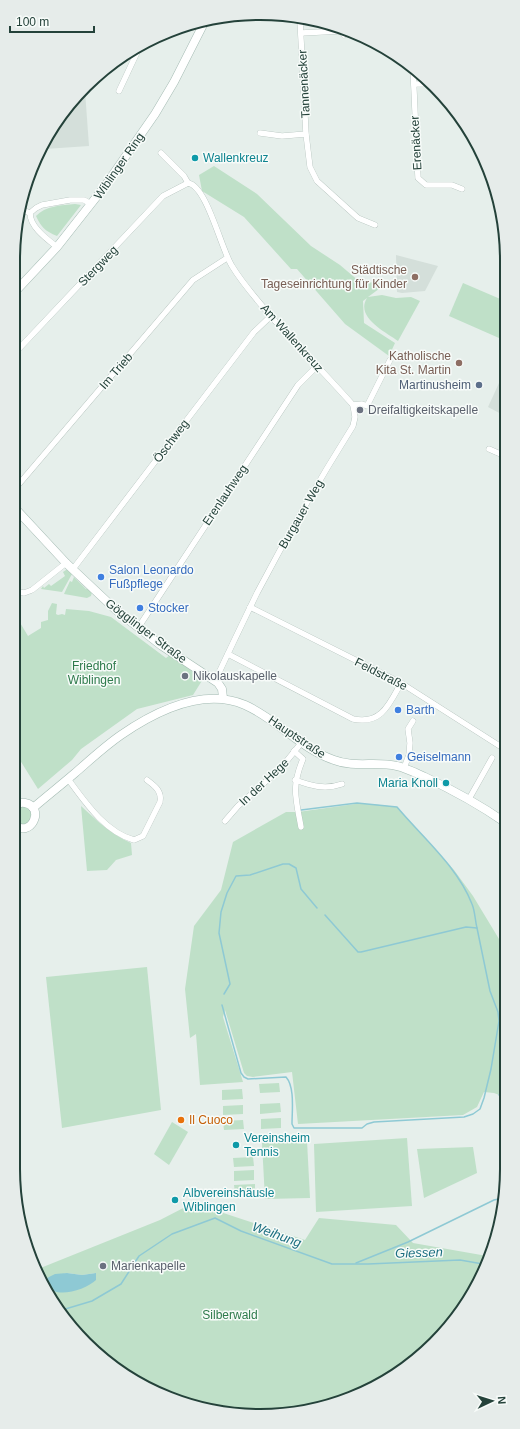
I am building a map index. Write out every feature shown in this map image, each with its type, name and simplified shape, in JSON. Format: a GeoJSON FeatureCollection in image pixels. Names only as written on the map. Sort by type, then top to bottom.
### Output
{"type":"FeatureCollection","features":[{"type":"Feature","properties":{"kind":"main road","name":"Wiblinger Ring"},"geometry":{"type":"LineString","coordinates":[[20,287],[57,247],[91,204],[155,114],[174,82],[202,27]]}},
{"type":"Feature","properties":{"kind":"main road","name":"Gögglinger Straße"},"geometry":{"type":"LineString","coordinates":[[20,517],[112,607],[166,649],[215,681]]}},
{"type":"Feature","properties":{"kind":"main road"},"geometry":{"type":"LineString","coordinates":[[33,808],[120,735],[160,713],[186,703],[204,699],[220,698],[222,689],[215,681]]}},
{"type":"Feature","properties":{"kind":"main road","name":"Hauptstraße"},"geometry":{"type":"LineString","coordinates":[[220,698],[238,702],[256,711],[302,742],[325,756],[341,763],[389,765],[404,768],[469,799],[500,819]]}},
{"type":"Feature","properties":{"kind":"main road"},"geometry":{"type":"LineString","coordinates":[[20,803],[23,802],[30,805],[33,808],[35,815],[34,821],[30,826],[20,828]]}},
{"type":"Feature","properties":{"kind":"street","name":"Tannenäcker"},"geometry":{"type":"LineString","coordinates":[[300,24],[306,134],[309,162],[317,181],[358,218],[374,225]]}},
{"type":"Feature","properties":{"kind":"street","name":"Tannenäcker"},"geometry":{"type":"LineString","coordinates":[[301,33],[332,31]]}},
{"type":"Feature","properties":{"kind":"street"},"geometry":{"type":"LineString","coordinates":[[120,91],[136,54]]}},
{"type":"Feature","properties":{"kind":"street","name":"Erenäcker"},"geometry":{"type":"LineString","coordinates":[[413,76],[418,178],[426,185],[452,185],[462,190]]}},
{"type":"Feature","properties":{"kind":"street"},"geometry":{"type":"LineString","coordinates":[[414,84],[423,84]]}},
{"type":"Feature","properties":{"kind":"street","name":"Tannenäcker"},"geometry":{"type":"LineString","coordinates":[[260,132],[282,136],[306,134]]}},
{"type":"Feature","properties":{"kind":"street"},"geometry":{"type":"LineString","coordinates":[[161,153],[190,183]]}},
{"type":"Feature","properties":{"kind":"street","name":"Am Wallenkreuz"},"geometry":{"type":"LineString","coordinates":[[190,183],[195,185],[206,203],[227,258],[237,276],[271,316],[354,405]]}},
{"type":"Feature","properties":{"kind":"street","name":"Stergweg"},"geometry":{"type":"LineString","coordinates":[[20,348],[163,196],[190,183]]}},
{"type":"Feature","properties":{"kind":"street"},"geometry":{"type":"LineString","coordinates":[[30,213],[42,205],[70,200],[84,200],[91,204]]}},
{"type":"Feature","properties":{"kind":"street"},"geometry":{"type":"LineString","coordinates":[[25,211],[30,213]]}},
{"type":"Feature","properties":{"kind":"street"},"geometry":{"type":"LineString","coordinates":[[30,213],[30,218],[37,228],[57,247]]}},
{"type":"Feature","properties":{"kind":"street","name":"Im Trieb"},"geometry":{"type":"LineString","coordinates":[[20,484],[193,280],[227,258]]}},
{"type":"Feature","properties":{"kind":"street","name":"Öschweg"},"geometry":{"type":"LineString","coordinates":[[73,569],[251,336],[271,316]]}},
{"type":"Feature","properties":{"kind":"street"},"geometry":{"type":"LineString","coordinates":[[354,405],[362,404],[367,406],[390,360]]}},
{"type":"Feature","properties":{"kind":"street","name":"Erenlauhweg"},"geometry":{"type":"LineString","coordinates":[[138,628],[298,385],[317,366]]}},
{"type":"Feature","properties":{"kind":"street","name":"Burgauer Weg"},"geometry":{"type":"LineString","coordinates":[[215,681],[250,607],[313,492],[353,426],[354,405]]}},
{"type":"Feature","properties":{"kind":"street"},"geometry":{"type":"LineString","coordinates":[[489,449],[500,454]]}},
{"type":"Feature","properties":{"kind":"street"},"geometry":{"type":"LineString","coordinates":[[20,592],[35,589],[66,563]]}},
{"type":"Feature","properties":{"kind":"street","name":"Feldstraße"},"geometry":{"type":"LineString","coordinates":[[250,607],[401,683],[500,746]]}},
{"type":"Feature","properties":{"kind":"street"},"geometry":{"type":"LineString","coordinates":[[228,654],[353,719],[362,721],[377,717],[383,713],[391,702],[401,683]]}},
{"type":"Feature","properties":{"kind":"street"},"geometry":{"type":"LineString","coordinates":[[404,768],[409,749],[408,729],[414,720]]}},
{"type":"Feature","properties":{"kind":"street","name":"In der Hege"},"geometry":{"type":"LineString","coordinates":[[225,821],[238,806],[281,768],[302,742]]}},
{"type":"Feature","properties":{"kind":"street"},"geometry":{"type":"LineString","coordinates":[[294,751],[303,759],[295,780],[301,827]]}},
{"type":"Feature","properties":{"kind":"street"},"geometry":{"type":"LineString","coordinates":[[469,799],[492,758]]}},
{"type":"Feature","properties":{"kind":"street"},"geometry":{"type":"LineString","coordinates":[[68,779],[88,806],[101,820],[117,832],[134,840],[143,836],[160,802],[161,797],[158,790],[147,780]]}},
{"type":"Feature","properties":{"kind":"street"},"geometry":{"type":"LineString","coordinates":[[295,780],[312,786],[322,787],[333,787],[342,784]]}},
{"type":"Feature","properties":{"kind":"shaded area"},"geometry":{"type":"Polygon","coordinates":[[[85,96],[89,146],[48,149],[60,127],[85,96]]]}},
{"type":"Feature","properties":{"kind":"shaded area","name":"Städtische Tageseinrichtung für Kinder"},"geometry":{"type":"Polygon","coordinates":[[[396,255],[438,266],[425,291],[397,292],[396,255]]]}},
{"type":"Feature","properties":{"kind":"shaded area"},"geometry":{"type":"Polygon","coordinates":[[[500,381],[500,413],[488,407],[500,381]]]}},
{"type":"Feature","properties":{"kind":"green space"},"geometry":{"type":"Polygon","coordinates":[[[214,166],[257,194],[311,246],[340,265],[360,282],[387,283],[368,297],[382,295],[396,298],[411,297],[420,301],[398,341],[379,328],[368,318],[364,305],[367,298],[363,301],[364,323],[395,343],[389,356],[345,324],[297,269],[291,269],[244,217],[202,191],[199,175],[214,166]]]}},
{"type":"Feature","properties":{"kind":"green space"},"geometry":{"type":"Polygon","coordinates":[[[75,204],[81,205],[57,236],[44,228],[36,216],[49,208],[75,204]]]}},
{"type":"Feature","properties":{"kind":"green space"},"geometry":{"type":"Polygon","coordinates":[[[463,283],[500,299],[500,336],[499,338],[449,316],[463,283]]]}},
{"type":"Feature","properties":{"kind":"green space"},"geometry":{"type":"Polygon","coordinates":[[[66,570],[72,574],[62,592],[41,589],[43,586],[44,588],[49,584],[51,586],[65,576],[63,572],[66,570]]]}},
{"type":"Feature","properties":{"kind":"green space"},"geometry":{"type":"Polygon","coordinates":[[[74,577],[86,589],[88,588],[92,592],[91,596],[87,598],[64,594],[70,581],[72,582],[74,577]]]}},
{"type":"Feature","properties":{"kind":"green space","name":"Friedhof Wiblingen"},"geometry":{"type":"Polygon","coordinates":[[[52,603],[57,604],[56,614],[58,615],[65,615],[66,609],[89,611],[111,617],[166,658],[170,655],[203,679],[193,695],[137,709],[81,749],[72,760],[38,789],[20,760],[20,623],[28,636],[41,628],[41,622],[48,620],[48,611],[52,603]]]}},
{"type":"Feature","properties":{"kind":"green space"},"geometry":{"type":"Polygon","coordinates":[[[355,804],[372,804],[397,807],[454,870],[473,896],[500,942],[500,1095],[484,1092],[477,1107],[463,1115],[298,1124],[292,1072],[253,1077],[247,1076],[244,1073],[225,1010],[223,1017],[243,1082],[200,1085],[196,1034],[190,1038],[185,989],[194,926],[221,890],[233,842],[286,812],[298,812],[355,804]]]}},
{"type":"Feature","properties":{"kind":"green space"},"geometry":{"type":"Polygon","coordinates":[[[20,805],[33,808],[30,825],[20,824],[20,805]]]}},
{"type":"Feature","properties":{"kind":"green space"},"geometry":{"type":"Polygon","coordinates":[[[81,806],[111,831],[131,843],[132,855],[116,860],[107,870],[87,871],[81,806]]]}},
{"type":"Feature","properties":{"kind":"green space"},"geometry":{"type":"Polygon","coordinates":[[[147,967],[161,1110],[62,1128],[46,977],[147,967]]]}},
{"type":"Feature","properties":{"kind":"green space"},"geometry":{"type":"Polygon","coordinates":[[[279,1083],[280,1092],[260,1093],[259,1084],[279,1083]]]}},
{"type":"Feature","properties":{"kind":"green space"},"geometry":{"type":"Polygon","coordinates":[[[242,1089],[243,1099],[222,1100],[222,1090],[242,1089]]]}},
{"type":"Feature","properties":{"kind":"green space"},"geometry":{"type":"Polygon","coordinates":[[[280,1103],[281,1112],[260,1114],[260,1104],[280,1103]]]}},
{"type":"Feature","properties":{"kind":"green space"},"geometry":{"type":"Polygon","coordinates":[[[243,1105],[243,1114],[223,1115],[223,1106],[243,1105]]]}},
{"type":"Feature","properties":{"kind":"green space"},"geometry":{"type":"Polygon","coordinates":[[[281,1118],[281,1128],[261,1129],[261,1119],[281,1118]]]}},
{"type":"Feature","properties":{"kind":"green space"},"geometry":{"type":"Polygon","coordinates":[[[243,1120],[244,1129],[224,1130],[223,1121],[243,1120]]]}},
{"type":"Feature","properties":{"kind":"green space"},"geometry":{"type":"Polygon","coordinates":[[[172,1122],[188,1132],[169,1165],[154,1154],[172,1122]]]}},
{"type":"Feature","properties":{"kind":"green space"},"geometry":{"type":"Polygon","coordinates":[[[407,1138],[412,1206],[316,1212],[314,1144],[407,1138]]]}},
{"type":"Feature","properties":{"kind":"green space"},"geometry":{"type":"Polygon","coordinates":[[[307,1141],[310,1198],[265,1199],[262,1143],[307,1141]]]}},
{"type":"Feature","properties":{"kind":"green space"},"geometry":{"type":"Polygon","coordinates":[[[473,1147],[477,1173],[424,1198],[417,1149],[473,1147]]]}},
{"type":"Feature","properties":{"kind":"green space"},"geometry":{"type":"Polygon","coordinates":[[[253,1157],[254,1166],[234,1167],[233,1158],[253,1157]]]}},
{"type":"Feature","properties":{"kind":"green space"},"geometry":{"type":"Polygon","coordinates":[[[254,1170],[254,1180],[234,1181],[234,1171],[254,1170]]]}},
{"type":"Feature","properties":{"kind":"green space"},"geometry":{"type":"Polygon","coordinates":[[[255,1184],[255,1193],[235,1194],[234,1185],[255,1184]]]}},
{"type":"Feature","properties":{"kind":"green space","name":"Silberwald"},"geometry":{"type":"Polygon","coordinates":[[[193,1203],[305,1240],[319,1218],[396,1225],[413,1243],[484,1255],[460,1302],[430,1339],[393,1369],[380,1377],[352,1391],[322,1401],[307,1404],[291,1407],[260,1409],[229,1407],[198,1401],[168,1391],[127,1369],[90,1339],[60,1302],[53,1290],[54,1291],[96,1273],[82,1275],[67,1273],[47,1279],[41,1268],[160,1220],[193,1203]]]}},
{"type":"Feature","properties":{"kind":"water"},"geometry":{"type":"Polygon","coordinates":[[[67,1273],[82,1275],[96,1273],[96,1280],[88,1286],[64,1293],[53,1290],[47,1279],[55,1274],[67,1273]]]}},
{"type":"Feature","properties":{"kind":"waterway"},"geometry":{"type":"LineString","coordinates":[[301,810],[357,803],[397,807],[439,853],[458,877],[472,904],[477,928]]}},
{"type":"Feature","properties":{"kind":"waterway"},"geometry":{"type":"LineString","coordinates":[[224,994],[230,984],[219,933],[221,912],[227,893],[236,876],[250,875],[283,864],[289,864],[296,868],[301,889],[317,908]]}},
{"type":"Feature","properties":{"kind":"waterway"},"geometry":{"type":"LineString","coordinates":[[222,1005],[241,1073],[244,1077],[248,1079],[286,1077],[289,1081],[292,1093],[292,1124],[294,1128],[362,1128],[367,1124],[374,1122],[464,1117],[473,1114],[480,1109],[491,1069],[499,1021],[498,1012],[490,991],[477,928],[466,927],[358,952],[325,915]]}},
{"type":"Feature","properties":{"kind":"waterway","name":"Weihung"},"geometry":{"type":"LineString","coordinates":[[356,1263],[408,1242],[498,1199]]}},
{"type":"Feature","properties":{"kind":"waterway","name":"Weihung"},"geometry":{"type":"LineString","coordinates":[[65,1309],[92,1301],[121,1284],[139,1256],[172,1234],[215,1218],[241,1231],[332,1264],[460,1260],[481,1264]]}},
{"type":"Feature","properties":{"kind":"place","name":"Wallenkreuz"},"geometry":{"type":"Point","coordinates":[195,158]}},
{"type":"Feature","properties":{"kind":"place","name":"Städtische Tageseinrichtung für Kinder"},"geometry":{"type":"Point","coordinates":[415,277]}},
{"type":"Feature","properties":{"kind":"place","name":"Katholische Kita St. Martin"},"geometry":{"type":"Point","coordinates":[459,363]}},
{"type":"Feature","properties":{"kind":"place","name":"Martinusheim"},"geometry":{"type":"Point","coordinates":[479,385]}},
{"type":"Feature","properties":{"kind":"place","name":"Dreifaltigkeitskapelle"},"geometry":{"type":"Point","coordinates":[360,410]}},
{"type":"Feature","properties":{"kind":"place","name":"Salon Leonardo Fußpflege"},"geometry":{"type":"Point","coordinates":[101,577]}},
{"type":"Feature","properties":{"kind":"place","name":"Stocker"},"geometry":{"type":"Point","coordinates":[140,608]}},
{"type":"Feature","properties":{"kind":"place","name":"Nikolauskapelle"},"geometry":{"type":"Point","coordinates":[185,676]}},
{"type":"Feature","properties":{"kind":"place","name":"Barth"},"geometry":{"type":"Point","coordinates":[398,710]}},
{"type":"Feature","properties":{"kind":"place","name":"Geiselmann"},"geometry":{"type":"Point","coordinates":[399,757]}},
{"type":"Feature","properties":{"kind":"place","name":"Maria Knoll"},"geometry":{"type":"Point","coordinates":[446,783]}},
{"type":"Feature","properties":{"kind":"place","name":"Il Cuoco"},"geometry":{"type":"Point","coordinates":[181,1120]}},
{"type":"Feature","properties":{"kind":"place","name":"Vereinsheim Tennis"},"geometry":{"type":"Point","coordinates":[236,1145]}},
{"type":"Feature","properties":{"kind":"place","name":"Albvereinshäusle Wiblingen"},"geometry":{"type":"Point","coordinates":[175,1200]}},
{"type":"Feature","properties":{"kind":"place","name":"Marienkapelle"},"geometry":{"type":"Point","coordinates":[103,1266]}},
{"type":"Feature","properties":{"kind":"water label","name":"Giessen"},"geometry":{"type":"Point","coordinates":[419,1252]}}]}
